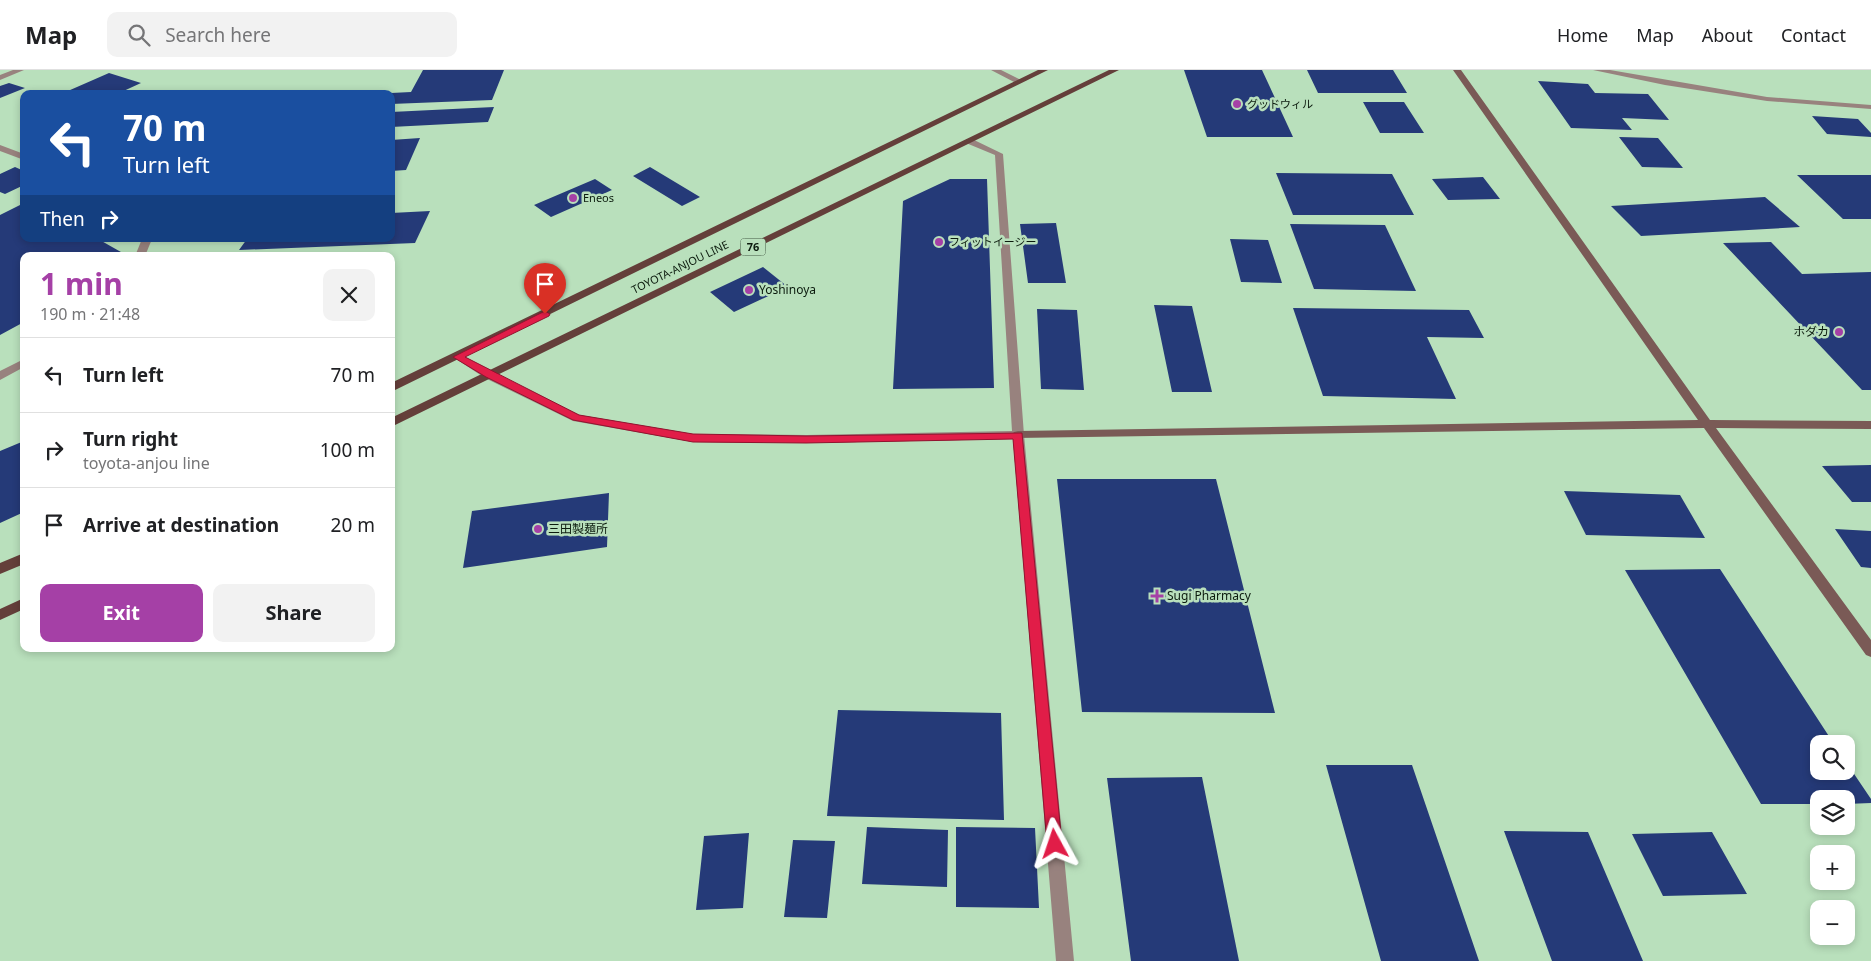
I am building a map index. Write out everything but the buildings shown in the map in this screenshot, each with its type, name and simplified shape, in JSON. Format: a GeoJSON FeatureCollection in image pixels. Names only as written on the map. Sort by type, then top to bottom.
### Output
{"type":"FeatureCollection","features":[{"type":"Feature","properties":{"kind":"main road","name":"TOYOTA-ANJOU LINE"},"geometry":{"type":"LineString","coordinates":[[395,386],[1044,70]]}},
{"type":"Feature","properties":{"kind":"main road","name":"TOYOTA-ANJOU LINE"},"geometry":{"type":"LineString","coordinates":[[395,421],[1115,70]]}},
{"type":"Feature","properties":{"kind":"main road"},"geometry":{"type":"LineString","coordinates":[[0,569],[20,560]]}},
{"type":"Feature","properties":{"kind":"main road"},"geometry":{"type":"LineString","coordinates":[[0,615],[20,605]]}},
{"type":"Feature","properties":{"kind":"street"},"geometry":{"type":"LineString","coordinates":[[0,78],[20,70]]}},
{"type":"Feature","properties":{"kind":"street"},"geometry":{"type":"LineString","coordinates":[[995,70],[1019,81]]}},
{"type":"Feature","properties":{"kind":"street"},"geometry":{"type":"LineString","coordinates":[[1456,70],[1707,424],[1871,651]]}},
{"type":"Feature","properties":{"kind":"street"},"geometry":{"type":"LineString","coordinates":[[1597,70],[1740,96],[1871,107]]}},
{"type":"Feature","properties":{"kind":"street"},"geometry":{"type":"LineString","coordinates":[[968,142],[999,154],[1018,435],[1065,961]]}},
{"type":"Feature","properties":{"kind":"street"},"geometry":{"type":"LineString","coordinates":[[3,152],[20,156]]}},
{"type":"Feature","properties":{"kind":"street"},"geometry":{"type":"LineString","coordinates":[[458,357],[577,418],[693,438],[806,439],[1707,424],[1871,425]]}},
{"type":"Feature","properties":{"kind":"street"},"geometry":{"type":"LineString","coordinates":[[0,376],[20,364]]}},
{"type":"Feature","properties":{"kind":"place","name":"グッドウィル"},"geometry":{"type":"Point","coordinates":[1237,104]}},
{"type":"Feature","properties":{"kind":"place","name":"Eneos"},"geometry":{"type":"Point","coordinates":[573,198]}},
{"type":"Feature","properties":{"kind":"place","name":"フィットイージー"},"geometry":{"type":"Point","coordinates":[939,242]}},
{"type":"Feature","properties":{"kind":"place","name":"Yoshinoya"},"geometry":{"type":"Point","coordinates":[749,290]}},
{"type":"Feature","properties":{"kind":"place","name":"ホダカ"},"geometry":{"type":"Point","coordinates":[1839,332]}},
{"type":"Feature","properties":{"kind":"place","name":"三田製麺所"},"geometry":{"type":"Point","coordinates":[538,529]}},
{"type":"Feature","properties":{"kind":"place","name":"Sugi Pharmacy"},"geometry":{"type":"Point","coordinates":[1157,596]}},
{"type":"Feature","properties":{"kind":"route"},"geometry":{"type":"LineString","coordinates":[[545,314],[458,357],[577,418],[693,438],[806,439],[1018,435],[1055,844]]}}]}
